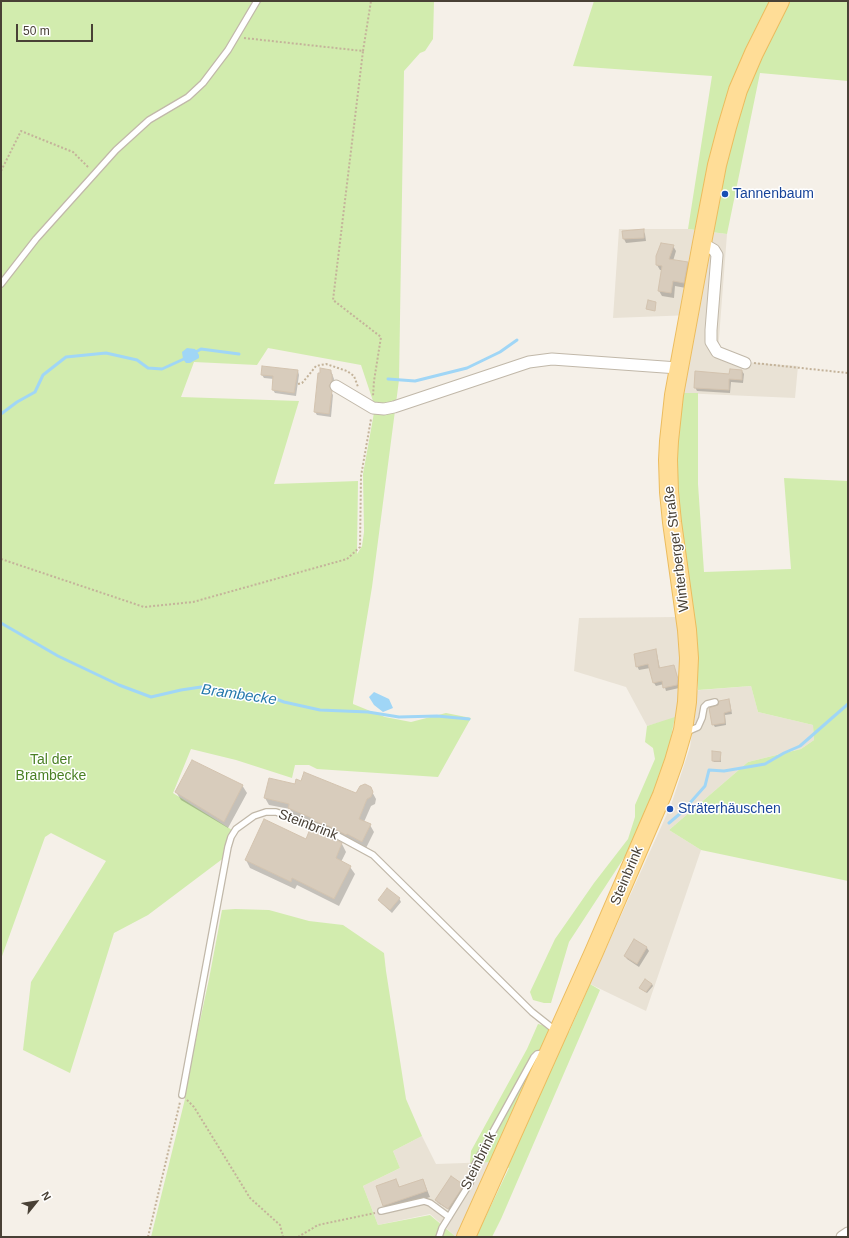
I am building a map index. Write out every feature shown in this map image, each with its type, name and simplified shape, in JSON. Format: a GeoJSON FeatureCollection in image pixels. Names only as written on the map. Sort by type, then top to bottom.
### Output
{"type":"FeatureCollection","features":[{"type":"Feature","properties":{"kind":"main road","name":"Winterberger Straße"},"geometry":{"type":"LineString","coordinates":[[674,761],[682,730],[687,702],[689,678],[687,630],[672,522],[668,460],[670,425],[678,368],[719,157],[738,90],[754,52],[780,1]]}},
{"type":"Feature","properties":{"kind":"main road","name":"Steinbrink"},"geometry":{"type":"LineString","coordinates":[[466,1237],[558,1033],[652,818],[674,761]]}},
{"type":"Feature","properties":{"kind":"street"},"geometry":{"type":"LineString","coordinates":[[702,244],[714,250],[717,255],[711,342],[717,352],[745,362]]}},
{"type":"Feature","properties":{"kind":"street"},"geometry":{"type":"LineString","coordinates":[[336,386],[373,408],[384,409],[530,362],[552,359],[678,368]]}},
{"type":"Feature","properties":{"kind":"street"},"geometry":{"type":"LineString","coordinates":[[842,1237],[848,1233]]}},
{"type":"Feature","properties":{"kind":"lane"},"geometry":{"type":"LineString","coordinates":[[1,284],[36,239],[116,150],[149,120],[195,92],[215,68],[236,38],[257,1]]}},
{"type":"Feature","properties":{"kind":"lane"},"geometry":{"type":"LineString","coordinates":[[682,730],[691,730],[698,727],[702,718],[704,707],[707,704],[715,702]]}},
{"type":"Feature","properties":{"kind":"lane","name":"Steinbrink"},"geometry":{"type":"LineString","coordinates":[[182,1094],[228,847],[231,837],[236,829],[254,816],[266,812],[276,812],[327,830],[373,855],[532,1012],[558,1033]]}},
{"type":"Feature","properties":{"kind":"lane","name":"Steinbrink"},"geometry":{"type":"LineString","coordinates":[[439,1237],[442,1228],[470,1183],[474,1166],[534,1057],[537,1054],[549,1053]]}},
{"type":"Feature","properties":{"kind":"lane"},"geometry":{"type":"LineString","coordinates":[[381,1211],[424,1201],[430,1203],[449,1217]]}},
{"type":"Feature","properties":{"kind":"path"},"geometry":{"type":"LineString","coordinates":[[1,559],[144,607],[193,602],[347,559],[360,547],[361,476],[373,408],[374,381],[381,337],[334,300],[371,1]]}},
{"type":"Feature","properties":{"kind":"path"},"geometry":{"type":"LineString","coordinates":[[236,38],[364,51]]}},
{"type":"Feature","properties":{"kind":"path"},"geometry":{"type":"LineString","coordinates":[[1,171],[21,130],[73,152],[94,173]]}},
{"type":"Feature","properties":{"kind":"path"},"geometry":{"type":"LineString","coordinates":[[745,362],[848,373]]}},
{"type":"Feature","properties":{"kind":"path"},"geometry":{"type":"LineString","coordinates":[[148,1237],[182,1094]]}},
{"type":"Feature","properties":{"kind":"path"},"geometry":{"type":"LineString","coordinates":[[182,1094],[194,1107],[250,1198],[280,1225],[283,1237]]}},
{"type":"Feature","properties":{"kind":"path"},"geometry":{"type":"LineString","coordinates":[[298,1237],[318,1226],[381,1211]]}},
{"type":"Feature","properties":{"kind":"shaded area","name":"Tannenbaum"},"geometry":{"type":"Polygon","coordinates":[[[619,229],[688,229],[727,234],[718,351],[746,362],[798,366],[795,398],[680,393],[692,315],[613,318],[619,229]]]}},
{"type":"Feature","properties":{"kind":"shaded area","name":"Sträterhäuschen"},"geometry":{"type":"Polygon","coordinates":[[[678,617],[689,691],[751,686],[758,712],[813,725],[814,740],[801,749],[748,762],[669,830],[701,850],[646,1011],[590,984],[671,805],[690,747],[695,713],[647,726],[626,687],[574,671],[579,618],[678,617]]]}},
{"type":"Feature","properties":{"kind":"shaded area"},"geometry":{"type":"Polygon","coordinates":[[[422,1136],[436,1164],[493,1162],[458,1237],[456,1237],[430,1214],[378,1225],[363,1186],[400,1168],[393,1151],[422,1136]]]}},
{"type":"Feature","properties":{"kind":"green space","name":"Tal der Brambecke"},"geometry":{"type":"Polygon","coordinates":[[[1,1],[434,1],[433,39],[425,51],[420,53],[404,71],[399,380],[372,587],[353,704],[385,717],[411,722],[446,713],[471,718],[438,777],[317,769],[309,765],[295,765],[292,778],[236,760],[191,749],[173,793],[232,830],[229,854],[148,915],[114,933],[70,1073],[23,1050],[31,982],[106,861],[51,833],[45,837],[1,959],[1,1]],[[268,348],[257,365],[194,362],[181,397],[299,401],[274,484],[358,481],[357,554],[362,546],[364,532],[363,474],[375,407],[361,365],[268,348]]]}},
{"type":"Feature","properties":{"kind":"green space"},"geometry":{"type":"Polygon","coordinates":[[[594,1],[848,1],[848,81],[760,73],[727,234],[688,229],[712,76],[573,66],[594,1]]]}},
{"type":"Feature","properties":{"kind":"green space"},"geometry":{"type":"Polygon","coordinates":[[[680,393],[698,393],[698,484],[704,572],[791,569],[784,478],[848,481],[848,881],[701,850],[669,830],[748,762],[801,749],[814,740],[813,725],[758,712],[751,686],[698,690],[697,639],[679,523],[677,437],[680,393]]]}},
{"type":"Feature","properties":{"kind":"green space"},"geometry":{"type":"Polygon","coordinates":[[[675,717],[667,757],[635,841],[569,942],[551,1003],[533,1000],[530,992],[555,939],[594,883],[628,839],[635,817],[635,805],[655,759],[653,748],[645,742],[647,726],[675,717]]]}},
{"type":"Feature","properties":{"kind":"green space"},"geometry":{"type":"Polygon","coordinates":[[[222,910],[269,910],[309,921],[343,925],[384,953],[406,1099],[422,1136],[393,1151],[400,1168],[363,1186],[378,1225],[430,1215],[456,1237],[151,1237],[185,1099],[185,1090],[222,910]]]}},
{"type":"Feature","properties":{"kind":"green space"},"geometry":{"type":"Polygon","coordinates":[[[590,984],[600,990],[501,1219],[492,1237],[476,1237],[509,1168],[493,1162],[470,1163],[471,1151],[527,1049],[538,1024],[569,1032],[590,984]]]}},
{"type":"Feature","properties":{"kind":"water"},"geometry":{"type":"Polygon","coordinates":[[[187,348],[195,349],[199,355],[199,358],[190,363],[186,363],[183,359],[182,352],[187,348]]]}},
{"type":"Feature","properties":{"kind":"water"},"geometry":{"type":"Polygon","coordinates":[[[374,692],[389,699],[393,708],[383,712],[374,705],[369,697],[374,692]]]}},
{"type":"Feature","properties":{"kind":"building"},"geometry":{"type":"Polygon","coordinates":[[[644,229],[644,238],[623,239],[622,231],[644,229]]]}},
{"type":"Feature","properties":{"kind":"building"},"geometry":{"type":"Polygon","coordinates":[[[661,243],[674,245],[669,259],[688,262],[684,283],[673,281],[671,293],[658,291],[662,266],[656,265],[656,256],[661,243]]]}},
{"type":"Feature","properties":{"kind":"building"},"geometry":{"type":"Polygon","coordinates":[[[648,300],[656,302],[655,311],[646,309],[648,300]]]}},
{"type":"Feature","properties":{"kind":"building"},"geometry":{"type":"Polygon","coordinates":[[[262,366],[298,370],[294,393],[272,390],[273,376],[261,375],[262,366]]]}},
{"type":"Feature","properties":{"kind":"building"},"geometry":{"type":"Polygon","coordinates":[[[320,368],[331,370],[332,374],[332,381],[329,386],[332,391],[329,414],[314,412],[318,373],[320,373],[320,368]]]}},
{"type":"Feature","properties":{"kind":"building"},"geometry":{"type":"Polygon","coordinates":[[[730,369],[742,370],[742,380],[729,379],[729,390],[694,388],[695,371],[729,374],[730,369]]]}},
{"type":"Feature","properties":{"kind":"building"},"geometry":{"type":"Polygon","coordinates":[[[656,649],[659,668],[674,665],[678,679],[677,685],[663,688],[662,681],[653,683],[648,664],[636,667],[634,654],[656,649]]]}},
{"type":"Feature","properties":{"kind":"building"},"geometry":{"type":"Polygon","coordinates":[[[729,699],[731,711],[724,713],[725,723],[712,725],[709,708],[718,705],[719,701],[729,699]]]}},
{"type":"Feature","properties":{"kind":"building"},"geometry":{"type":"Polygon","coordinates":[[[712,751],[721,752],[720,761],[712,761],[712,751]]]}},
{"type":"Feature","properties":{"kind":"building"},"geometry":{"type":"Polygon","coordinates":[[[192,760],[243,785],[224,822],[175,792],[192,760]]]}},
{"type":"Feature","properties":{"kind":"building"},"geometry":{"type":"Polygon","coordinates":[[[304,772],[356,793],[360,786],[365,784],[371,787],[373,792],[371,797],[367,799],[359,819],[371,824],[362,842],[288,808],[289,804],[264,798],[269,778],[295,784],[296,779],[301,781],[304,772]]]}},
{"type":"Feature","properties":{"kind":"building"},"geometry":{"type":"Polygon","coordinates":[[[264,819],[306,839],[310,829],[325,834],[342,843],[336,858],[351,866],[334,899],[292,878],[291,882],[245,860],[264,819]]]}},
{"type":"Feature","properties":{"kind":"building"},"geometry":{"type":"Polygon","coordinates":[[[387,888],[400,898],[390,910],[378,900],[387,888]]]}},
{"type":"Feature","properties":{"kind":"building"},"geometry":{"type":"Polygon","coordinates":[[[634,939],[647,947],[637,964],[624,956],[634,939]]]}},
{"type":"Feature","properties":{"kind":"building"},"geometry":{"type":"Polygon","coordinates":[[[645,979],[652,984],[646,992],[639,988],[645,979]]]}},
{"type":"Feature","properties":{"kind":"building"},"geometry":{"type":"Polygon","coordinates":[[[451,1176],[464,1185],[448,1209],[435,1200],[451,1176]]]}},
{"type":"Feature","properties":{"kind":"building"},"geometry":{"type":"Polygon","coordinates":[[[396,1179],[399,1187],[423,1179],[427,1191],[383,1206],[376,1186],[396,1179]]]}},
{"type":"Feature","properties":{"kind":"waterway"},"geometry":{"type":"LineString","coordinates":[[388,379],[415,381],[467,368],[500,352],[517,340]]}},
{"type":"Feature","properties":{"kind":"waterway"},"geometry":{"type":"LineString","coordinates":[[194,353],[201,349],[239,354]]}},
{"type":"Feature","properties":{"kind":"waterway"},"geometry":{"type":"LineString","coordinates":[[1,414],[17,402],[35,392],[43,375],[66,357],[106,353],[137,360],[148,368],[162,369],[186,358]]}},
{"type":"Feature","properties":{"kind":"waterway","name":"Brambecke"},"geometry":{"type":"LineString","coordinates":[[1,623],[58,656],[119,685],[151,697],[201,687],[216,693],[264,700],[276,699],[320,710],[368,712],[399,717],[437,716],[469,719]]}},
{"type":"Feature","properties":{"kind":"waterway","name":"Brambecke"},"geometry":{"type":"LineString","coordinates":[[669,823],[682,812],[705,786],[709,770],[724,771],[765,764],[800,746],[848,704]]}},
{"type":"Feature","properties":{"kind":"place","name":"Tannenbaum"},"geometry":{"type":"Point","coordinates":[725,194]}},
{"type":"Feature","properties":{"kind":"place","name":"Sträterhäuschen"},"geometry":{"type":"Point","coordinates":[670,809]}}]}
